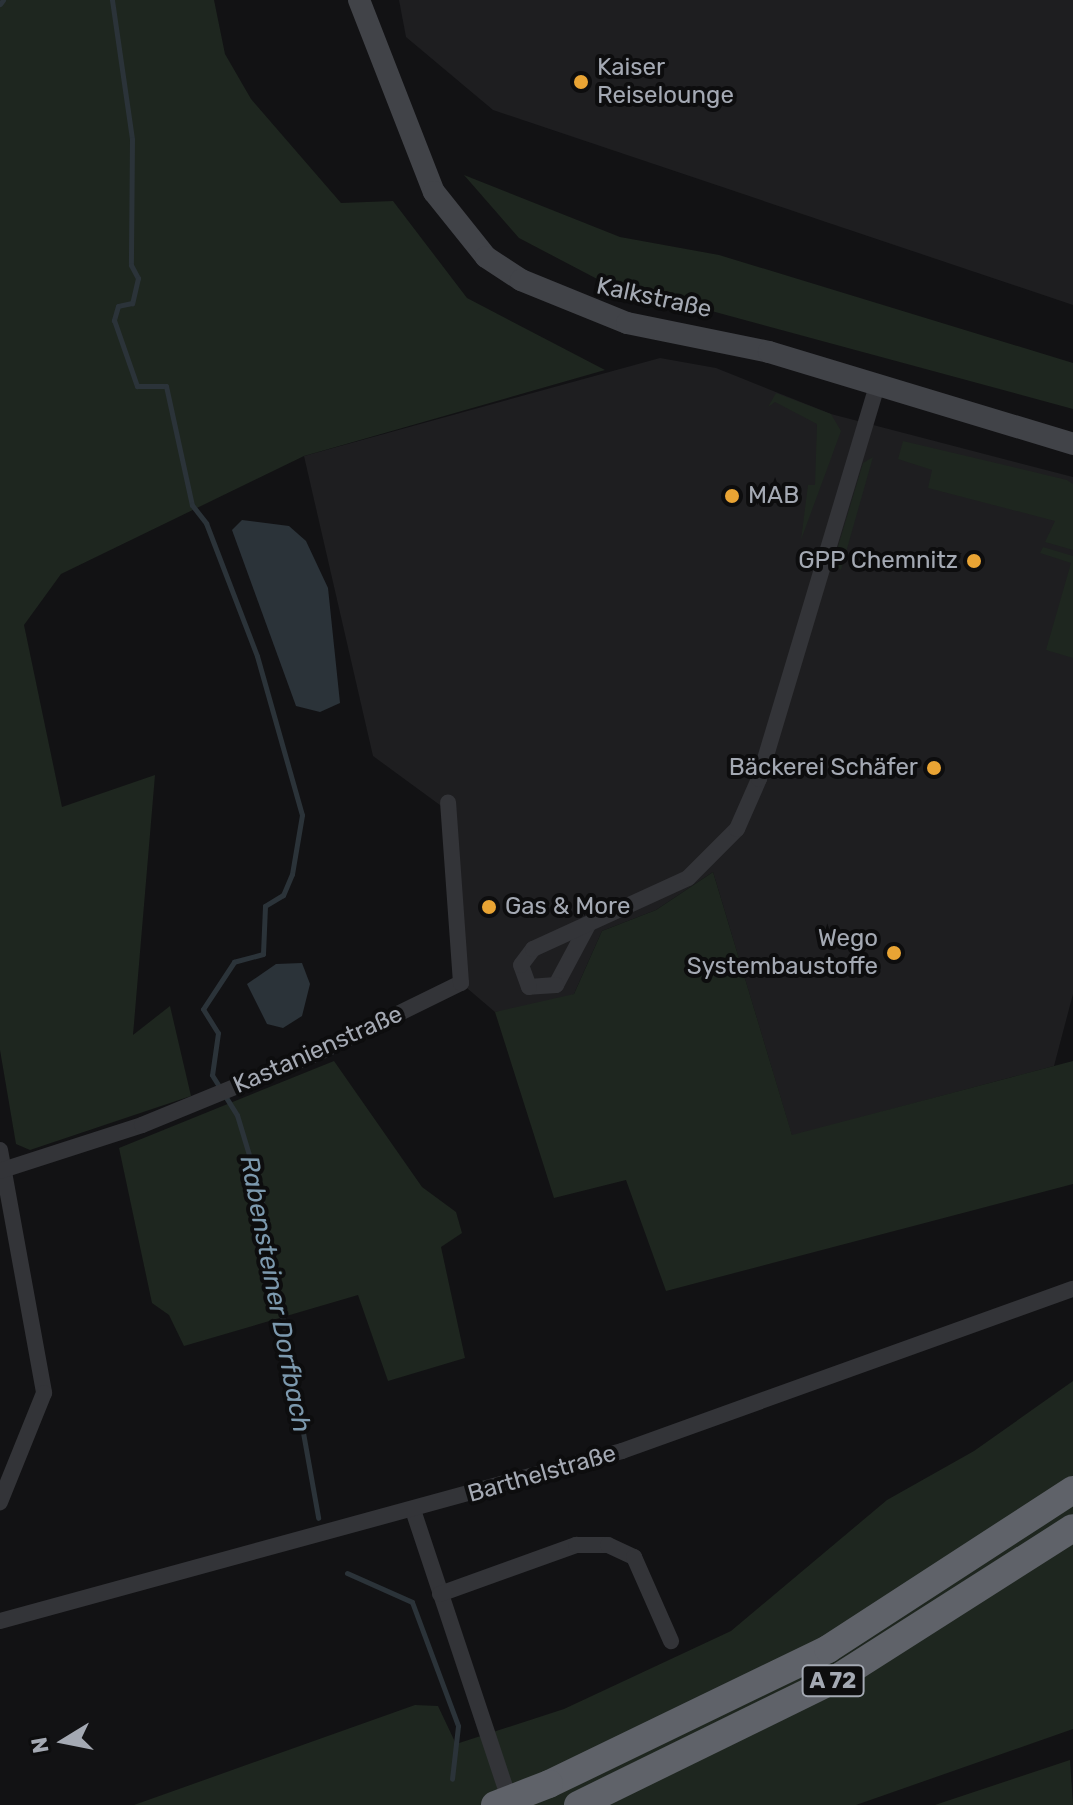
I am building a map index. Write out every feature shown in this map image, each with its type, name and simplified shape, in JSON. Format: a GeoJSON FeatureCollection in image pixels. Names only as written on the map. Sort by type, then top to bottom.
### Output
{"type":"FeatureCollection","features":[{"type":"Feature","properties":{"kind":"highway","name":"A 72"},"geometry":{"type":"LineString","coordinates":[[495,1805],[549,1784],[828,1649],[1073,1490]]}},
{"type":"Feature","properties":{"kind":"highway","name":"A 72"},"geometry":{"type":"LineString","coordinates":[[578,1805],[839,1677],[1073,1528]]}},
{"type":"Feature","properties":{"kind":"main road","name":"Kalkstraße"},"geometry":{"type":"LineString","coordinates":[[359,0],[428,181],[486,257],[575,307],[769,352],[1073,444]]}},
{"type":"Feature","properties":{"kind":"main road","name":"Kalkstraße"},"geometry":{"type":"LineString","coordinates":[[368,0],[373,35]]}},
{"type":"Feature","properties":{"kind":"street"},"geometry":{"type":"LineString","coordinates":[[588,925],[556,985],[529,987],[521,978],[525,958],[588,925],[688,878],[737,829],[759,779],[877,386]]}},
{"type":"Feature","properties":{"kind":"street","name":"Kastanienstraße"},"geometry":{"type":"LineString","coordinates":[[2,1170],[222,1092],[461,983],[448,802]]}},
{"type":"Feature","properties":{"kind":"street"},"geometry":{"type":"LineString","coordinates":[[0,1150],[44,1393],[0,1502]]}},
{"type":"Feature","properties":{"kind":"street","name":"Barthelstraße"},"geometry":{"type":"LineString","coordinates":[[0,1621],[622,1451],[1073,1289]]}},
{"type":"Feature","properties":{"kind":"street"},"geometry":{"type":"LineString","coordinates":[[413,1510],[511,1805]]}},
{"type":"Feature","properties":{"kind":"street"},"geometry":{"type":"LineString","coordinates":[[440,1594],[576,1545],[608,1545],[634,1557],[671,1641]]}},
{"type":"Feature","properties":{"kind":"shaded area"},"geometry":{"type":"Polygon","coordinates":[[[0,0],[214,0],[225,54],[251,99],[341,203],[393,201],[467,298],[605,370],[304,456],[61,574],[24,625],[62,807],[155,775],[133,1035],[170,1006],[191,1096],[30,1150],[16,1144],[0,1050],[0,0]]]}},
{"type":"Feature","properties":{"kind":"shaded area"},"geometry":{"type":"Polygon","coordinates":[[[399,0],[1073,0],[1073,305],[493,110],[406,37],[399,0]]]}},
{"type":"Feature","properties":{"kind":"shaded area"},"geometry":{"type":"Polygon","coordinates":[[[464,175],[620,237],[719,255],[1073,363],[1073,409],[601,281],[519,238],[464,175]]]}},
{"type":"Feature","properties":{"kind":"shaded area"},"geometry":{"type":"Polygon","coordinates":[[[660,358],[716,368],[831,414],[1073,477],[1073,994],[1054,1066],[792,1136],[713,872],[656,910],[602,931],[574,994],[550,1005],[495,1012],[461,983],[444,808],[373,756],[304,456],[660,358]]]}},
{"type":"Feature","properties":{"kind":"shaded area"},"geometry":{"type":"Polygon","coordinates":[[[776,393],[831,414],[841,431],[801,540],[808,485],[815,485],[817,424],[775,402],[768,407],[776,393]]]}},
{"type":"Feature","properties":{"kind":"shaded area"},"geometry":{"type":"Polygon","coordinates":[[[903,441],[1067,480],[1073,484],[1073,550],[1045,542],[1055,521],[928,488],[932,470],[898,459],[903,441]]]}},
{"type":"Feature","properties":{"kind":"shaded area"},"geometry":{"type":"Polygon","coordinates":[[[873,457],[841,570],[833,563],[863,463],[873,457]]]}},
{"type":"Feature","properties":{"kind":"shaded area"},"geometry":{"type":"Polygon","coordinates":[[[242,520],[289,526],[306,541],[328,588],[340,703],[320,712],[296,706],[232,530],[242,520]]]}},
{"type":"Feature","properties":{"kind":"shaded area"},"geometry":{"type":"Polygon","coordinates":[[[1043,547],[1073,556],[1073,658],[1046,650],[1071,563],[1040,553],[1043,547]]]}},
{"type":"Feature","properties":{"kind":"shaded area"},"geometry":{"type":"Polygon","coordinates":[[[713,872],[792,1135],[1073,1061],[1073,1184],[666,1291],[626,1180],[554,1198],[495,1012],[574,994],[602,931],[656,910],[713,872]]]}},
{"type":"Feature","properties":{"kind":"shaded area"},"geometry":{"type":"Polygon","coordinates":[[[302,963],[310,984],[302,1016],[283,1028],[267,1024],[247,984],[276,964],[302,963]]]}},
{"type":"Feature","properties":{"kind":"shaded area"},"geometry":{"type":"Polygon","coordinates":[[[334,1061],[422,1187],[456,1212],[462,1233],[441,1247],[465,1358],[388,1381],[358,1295],[184,1346],[169,1315],[152,1303],[119,1148],[334,1061]]]}},
{"type":"Feature","properties":{"kind":"shaded area"},"geometry":{"type":"Polygon","coordinates":[[[1073,1381],[1073,1729],[856,1805],[134,1805],[415,1705],[438,1706],[456,1744],[564,1709],[731,1631],[887,1500],[974,1451],[1073,1381]]]}},
{"type":"Feature","properties":{"kind":"shaded area"},"geometry":{"type":"Polygon","coordinates":[[[1070,1760],[1073,1805],[935,1805],[1070,1760]]]}},
{"type":"Feature","properties":{"kind":"waterway"},"geometry":{"type":"LineString","coordinates":[[0,4],[3,0]]}},
{"type":"Feature","properties":{"kind":"waterway","name":"Rabensteiner Dorfbach"},"geometry":{"type":"LineString","coordinates":[[112,0],[132,139],[131,265],[138,278],[132,303],[118,306],[114,320],[137,386],[166,386],[192,505],[206,523],[257,656],[302,815],[292,874],[283,895],[265,906],[263,954],[234,962],[203,1009],[218,1033],[212,1075],[237,1115],[260,1191],[318,1518]]}},
{"type":"Feature","properties":{"kind":"waterway","name":"Rabensteiner Dorfbach"},"geometry":{"type":"LineString","coordinates":[[347,1573],[412,1602],[458,1726],[452,1779]]}},
{"type":"Feature","properties":{"kind":"place","name":"Kaiser Reiselounge"},"geometry":{"type":"Point","coordinates":[581,82]}},
{"type":"Feature","properties":{"kind":"place","name":"MAB"},"geometry":{"type":"Point","coordinates":[732,496]}},
{"type":"Feature","properties":{"kind":"place","name":"GPP Chemnitz"},"geometry":{"type":"Point","coordinates":[974,561]}},
{"type":"Feature","properties":{"kind":"place","name":"Bäckerei Schäfer"},"geometry":{"type":"Point","coordinates":[934,768]}},
{"type":"Feature","properties":{"kind":"place","name":"Gas & More"},"geometry":{"type":"Point","coordinates":[489,907]}},
{"type":"Feature","properties":{"kind":"place","name":"Wego Systembaustoffe"},"geometry":{"type":"Point","coordinates":[894,953]}}]}
